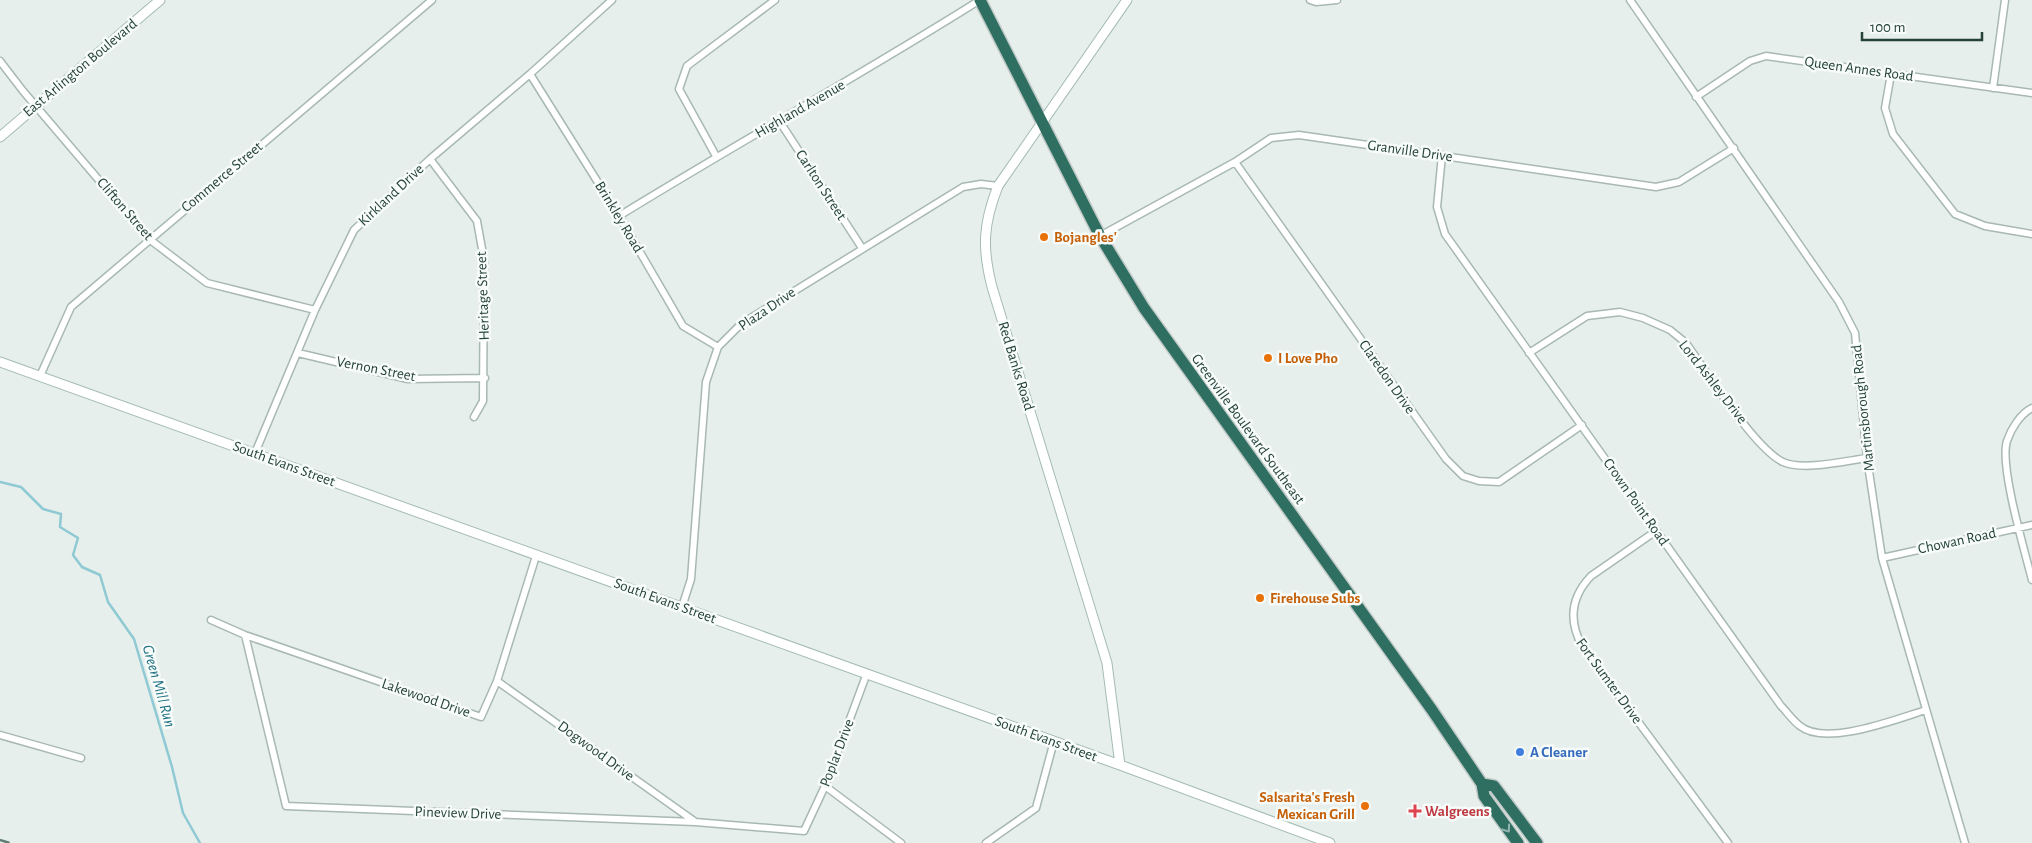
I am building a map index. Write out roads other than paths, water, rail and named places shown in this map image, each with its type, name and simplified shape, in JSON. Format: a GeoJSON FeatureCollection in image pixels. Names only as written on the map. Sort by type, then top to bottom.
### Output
{"type":"FeatureCollection","features":[{"type":"Feature","properties":{"kind":"highway","name":"Greenville Boulevard Southeast"},"geometry":{"type":"LineString","coordinates":[[980,0],[1100,236],[1156,326],[1432,710],[1482,784],[1494,786],[1537,843]]}},
{"type":"Feature","properties":{"kind":"highway"},"geometry":{"type":"LineString","coordinates":[[1482,784],[1484,796],[1518,843]]}},
{"type":"Feature","properties":{"kind":"main road","name":"Red Banks Road"},"geometry":{"type":"LineString","coordinates":[[1120,765],[1107,663],[987,270],[984,251],[989,208],[998,186],[1127,0]]}},
{"type":"Feature","properties":{"kind":"main road","name":"East Arlington Boulevard"},"geometry":{"type":"LineString","coordinates":[[0,137],[157,1]]}},
{"type":"Feature","properties":{"kind":"main road","name":"South Evans Street"},"geometry":{"type":"LineString","coordinates":[[0,362],[1054,741],[1330,843]]}},
{"type":"Feature","properties":{"kind":"street","name":"Commerce Street"},"geometry":{"type":"LineString","coordinates":[[40,376],[71,307],[149,238],[432,0]]}},
{"type":"Feature","properties":{"kind":"street","name":"Kirkland Drive"},"geometry":{"type":"LineString","coordinates":[[255,453],[315,310],[354,230],[430,158],[530,74],[612,0]]}},
{"type":"Feature","properties":{"kind":"street"},"geometry":{"type":"LineString","coordinates":[[716,156],[679,88],[684,73],[687,66],[775,0]]}},
{"type":"Feature","properties":{"kind":"street","name":"Highland Avenue"},"geometry":{"type":"LineString","coordinates":[[619,216],[716,156],[780,122],[881,62],[980,0]]}},
{"type":"Feature","properties":{"kind":"street"},"geometry":{"type":"LineString","coordinates":[[1310,0],[1316,2],[1337,0]]}},
{"type":"Feature","properties":{"kind":"street","name":"Martinsborough Road"},"geometry":{"type":"LineString","coordinates":[[1630,0],[1839,302],[1855,334],[1867,458],[1882,558],[1965,843]]}},
{"type":"Feature","properties":{"kind":"street"},"geometry":{"type":"LineString","coordinates":[[1993,88],[2005,0]]}},
{"type":"Feature","properties":{"kind":"street","name":"Queen Annes Road"},"geometry":{"type":"LineString","coordinates":[[1696,98],[1750,61],[1766,56],[2032,93]]}},
{"type":"Feature","properties":{"kind":"street","name":"Clifton Street"},"geometry":{"type":"LineString","coordinates":[[0,61],[149,238],[207,283],[315,310]]}},
{"type":"Feature","properties":{"kind":"street","name":"Brinkley Road"},"geometry":{"type":"LineString","coordinates":[[530,74],[619,216],[683,326],[718,347]]}},
{"type":"Feature","properties":{"kind":"street"},"geometry":{"type":"LineString","coordinates":[[1891,74],[1885,108],[1893,134],[1955,214],[1985,226],[2032,234]]}},
{"type":"Feature","properties":{"kind":"street","name":"Carlton Street"},"geometry":{"type":"LineString","coordinates":[[780,122],[862,248]]}},
{"type":"Feature","properties":{"kind":"street","name":"Granville Drive"},"geometry":{"type":"LineString","coordinates":[[1100,236],[1235,162],[1271,138],[1299,135],[1656,187],[1679,182],[1734,148]]}},
{"type":"Feature","properties":{"kind":"street","name":"Crown Point Road"},"geometry":{"type":"LineString","coordinates":[[1442,155],[1437,207],[1445,234],[1782,706],[1800,727],[1826,735],[1856,731],[1926,710]]}},
{"type":"Feature","properties":{"kind":"street","name":"Heritage Street"},"geometry":{"type":"LineString","coordinates":[[430,158],[477,221],[484,260],[485,378],[483,401],[474,417]]}},
{"type":"Feature","properties":{"kind":"street","name":"Claredon Drive"},"geometry":{"type":"LineString","coordinates":[[1235,162],[1446,459],[1463,476],[1479,481],[1499,482],[1582,425]]}},
{"type":"Feature","properties":{"kind":"street","name":"Plaza Drive"},"geometry":{"type":"LineString","coordinates":[[682,607],[691,579],[706,382],[718,347],[741,324],[963,187],[981,184],[998,186]]}},
{"type":"Feature","properties":{"kind":"street","name":"Lord Ashley Drive"},"geometry":{"type":"LineString","coordinates":[[1530,352],[1587,316],[1620,312],[1644,318],[1670,330],[1686,343],[1761,445],[1783,462],[1804,466],[1867,458]]}},
{"type":"Feature","properties":{"kind":"street","name":"Vernon Street"},"geometry":{"type":"LineString","coordinates":[[298,353],[408,379],[485,378]]}},
{"type":"Feature","properties":{"kind":"street"},"geometry":{"type":"LineString","coordinates":[[2032,408],[2017,421],[2006,442],[2005,459],[2018,528],[2032,580]]}},
{"type":"Feature","properties":{"kind":"street","name":"Chowan Road"},"geometry":{"type":"LineString","coordinates":[[1882,558],[2032,525]]}},
{"type":"Feature","properties":{"kind":"street","name":"Fort Sumter Drive"},"geometry":{"type":"LineString","coordinates":[[1656,531],[1591,576],[1575,600],[1572,622],[1575,634],[1582,646],[1728,843]]}},
{"type":"Feature","properties":{"kind":"street","name":"Lakewood Drive"},"geometry":{"type":"LineString","coordinates":[[211,620],[246,635],[481,717],[497,681],[536,556]]}},
{"type":"Feature","properties":{"kind":"street","name":"Pineview Drive"},"geometry":{"type":"LineString","coordinates":[[246,635],[286,806],[695,822],[804,831]]}},
{"type":"Feature","properties":{"kind":"street","name":"Poplar Drive"},"geometry":{"type":"LineString","coordinates":[[804,831],[825,786],[867,674]]}},
{"type":"Feature","properties":{"kind":"street","name":"Dogwood Drive"},"geometry":{"type":"LineString","coordinates":[[497,681],[695,822]]}},
{"type":"Feature","properties":{"kind":"street"},"geometry":{"type":"LineString","coordinates":[[0,736],[81,758]]}},
{"type":"Feature","properties":{"kind":"street"},"geometry":{"type":"LineString","coordinates":[[986,843],[1036,808],[1054,741]]}},
{"type":"Feature","properties":{"kind":"street"},"geometry":{"type":"LineString","coordinates":[[825,786],[901,843]]}},
{"type":"Feature","properties":{"kind":"waterway","name":"Green Mill Run"},"geometry":{"type":"LineString","coordinates":[[0,482],[21,487],[43,509],[61,514],[60,527],[78,538],[73,555],[82,567],[100,575],[108,602],[134,639],[172,767],[183,813],[200,843]]}},
{"type":"Feature","properties":{"kind":"railway"},"geometry":{"type":"LineString","coordinates":[[0,840],[10,843]]}},
{"type":"Feature","properties":{"kind":"place","name":"Bojangles'"},"geometry":{"type":"Point","coordinates":[1044,237]}},
{"type":"Feature","properties":{"kind":"place","name":"I Love Pho"},"geometry":{"type":"Point","coordinates":[1268,358]}},
{"type":"Feature","properties":{"kind":"place","name":"Firehouse Subs"},"geometry":{"type":"Point","coordinates":[1260,598]}},
{"type":"Feature","properties":{"kind":"place","name":"A Cleaner"},"geometry":{"type":"Point","coordinates":[1520,752]}},
{"type":"Feature","properties":{"kind":"place","name":"Salsarita's Fresh Mexican Grill"},"geometry":{"type":"Point","coordinates":[1365,806]}},
{"type":"Feature","properties":{"kind":"place","name":"Walgreens"},"geometry":{"type":"Point","coordinates":[1415,811]}}]}
